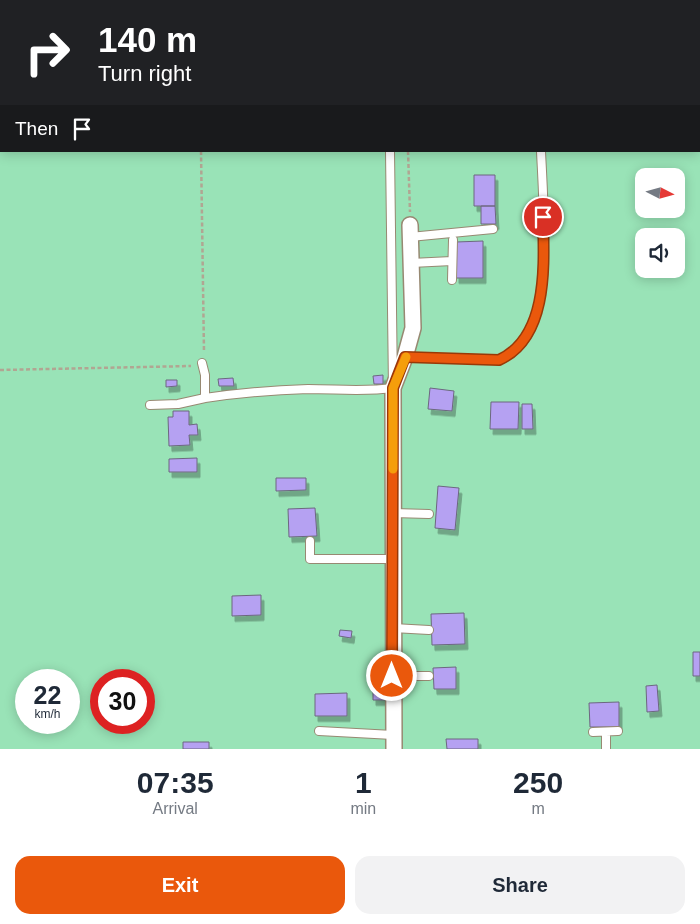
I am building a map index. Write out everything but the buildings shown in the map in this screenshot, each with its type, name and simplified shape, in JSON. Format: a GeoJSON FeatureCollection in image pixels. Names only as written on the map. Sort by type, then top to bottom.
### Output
{"type":"FeatureCollection","features":[{"type":"Feature","properties":{"kind":"street"},"geometry":{"type":"LineString","coordinates":[[393,742],[393,388],[405,357],[413,328],[410,231]]}},
{"type":"Feature","properties":{"kind":"lane"},"geometry":{"type":"LineString","coordinates":[[150,405],[178,404],[253,391],[310,389],[359,391],[393,388],[390,152]]}},
{"type":"Feature","properties":{"kind":"lane"},"geometry":{"type":"LineString","coordinates":[[405,357],[499,360],[509,356],[526,339],[536,318],[543,280],[541,152]]}},
{"type":"Feature","properties":{"kind":"lane"},"geometry":{"type":"LineString","coordinates":[[410,231],[493,229]]}},
{"type":"Feature","properties":{"kind":"lane"},"geometry":{"type":"LineString","coordinates":[[452,280],[453,240]]}},
{"type":"Feature","properties":{"kind":"lane"},"geometry":{"type":"LineString","coordinates":[[411,263],[452,261]]}},
{"type":"Feature","properties":{"kind":"lane"},"geometry":{"type":"LineString","coordinates":[[202,363],[205,375],[205,398]]}},
{"type":"Feature","properties":{"kind":"lane"},"geometry":{"type":"LineString","coordinates":[[393,513],[429,514]]}},
{"type":"Feature","properties":{"kind":"lane"},"geometry":{"type":"LineString","coordinates":[[310,541],[310,559],[392,560]]}},
{"type":"Feature","properties":{"kind":"lane"},"geometry":{"type":"LineString","coordinates":[[392,628],[429,630]]}},
{"type":"Feature","properties":{"kind":"lane"},"geometry":{"type":"LineString","coordinates":[[392,676],[429,676]]}},
{"type":"Feature","properties":{"kind":"lane"},"geometry":{"type":"LineString","coordinates":[[319,731],[393,742]]}},
{"type":"Feature","properties":{"kind":"lane"},"geometry":{"type":"LineString","coordinates":[[593,732],[618,731]]}},
{"type":"Feature","properties":{"kind":"lane"},"geometry":{"type":"LineString","coordinates":[[606,732],[606,749]]}},
{"type":"Feature","properties":{"kind":"path"},"geometry":{"type":"LineString","coordinates":[[0,370],[197,366],[202,363],[204,356],[201,152]]}},
{"type":"Feature","properties":{"kind":"path"},"geometry":{"type":"LineString","coordinates":[[408,152],[410,231]]}},
{"type":"Feature","properties":{"kind":"green space"},"geometry":{"type":"Polygon","coordinates":[[[0,152],[700,152],[700,749],[0,749],[0,152]]]}},
{"type":"Feature","properties":{"kind":"slow traffic"},"geometry":{"type":"LineString","coordinates":[[393,469],[393,388],[406,357]]}},
{"type":"Feature","properties":{"kind":"route"},"geometry":{"type":"LineString","coordinates":[[392,676],[393,388],[405,357],[419,359],[499,360],[509,356],[526,339],[536,318],[543,280],[543,217]]}}]}
